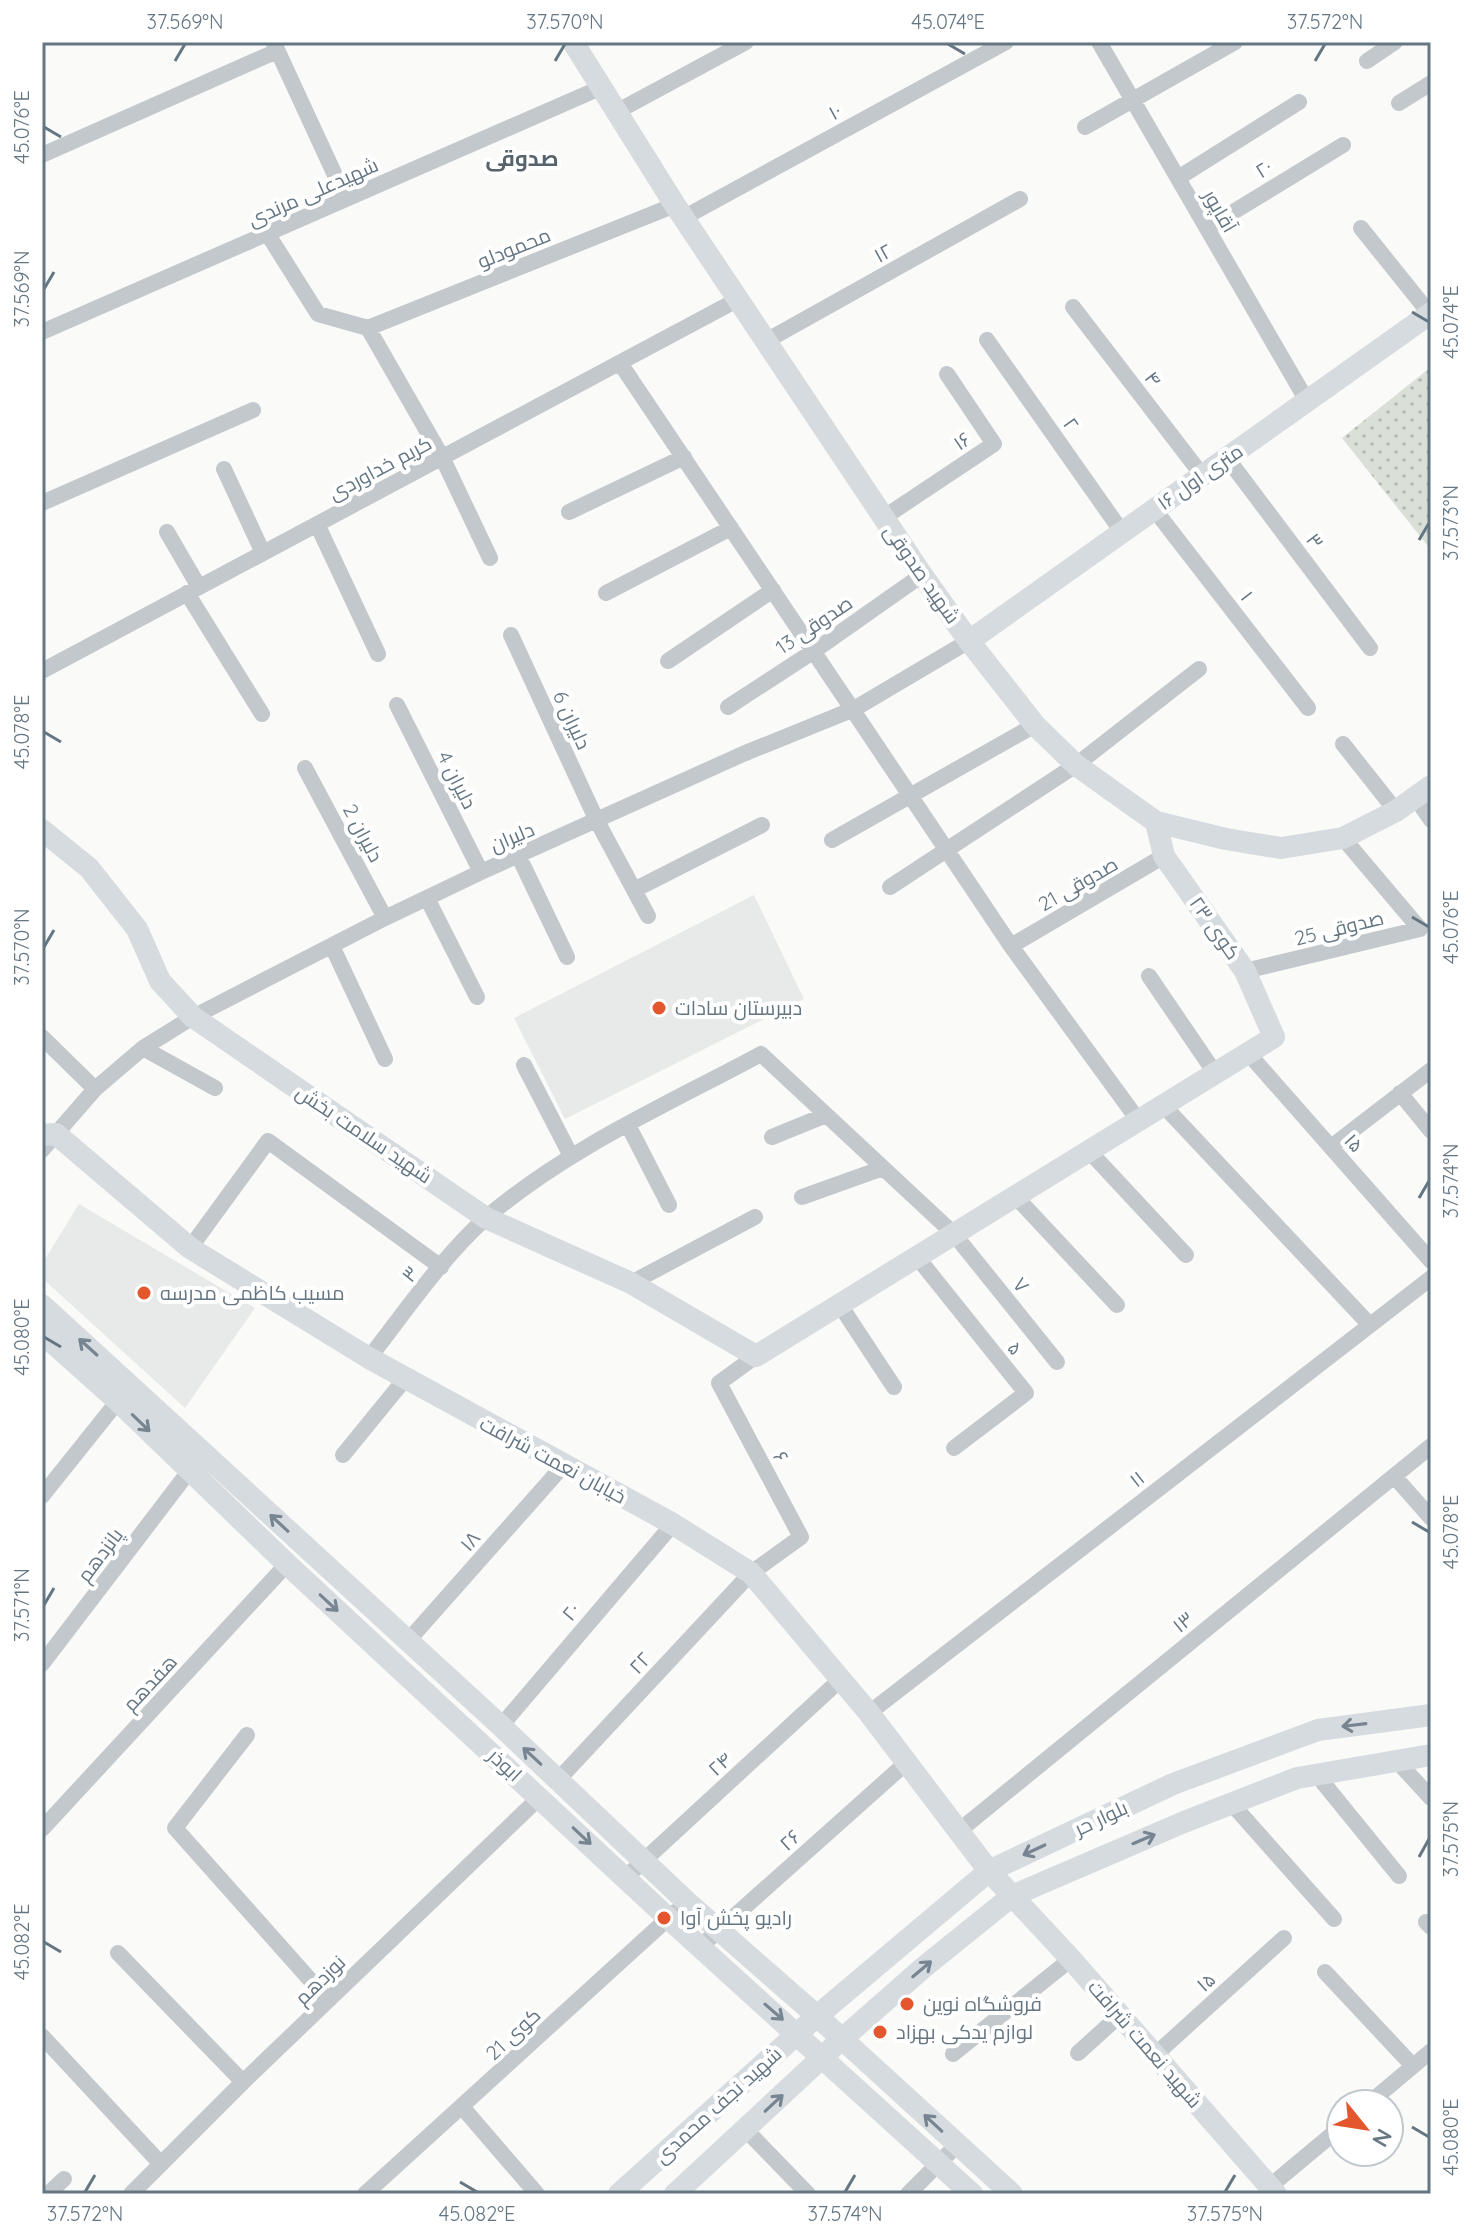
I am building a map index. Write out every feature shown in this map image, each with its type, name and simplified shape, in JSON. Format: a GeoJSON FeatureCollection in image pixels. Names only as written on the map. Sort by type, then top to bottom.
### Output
{"type":"FeatureCollection","features":[{"type":"Feature","properties":{"kind":"main road","name":"شهید صدوقی"},"geometry":{"type":"LineString","coordinates":[[573,42],[679,212],[922,575],[1035,725],[1076,765],[1156,822],[1281,848],[1343,838],[1396,811],[1423,792]]}},
{"type":"Feature","properties":{"kind":"main road","name":"۱۶ متری اول"},"geometry":{"type":"LineString","coordinates":[[969,641],[1430,314]]}},
{"type":"Feature","properties":{"kind":"main road","name":"کوی ۲۳"},"geometry":{"type":"LineString","coordinates":[[1156,822],[1164,856],[1245,971],[1274,1037],[1248,1053]]}},
{"type":"Feature","properties":{"kind":"main road","name":"شهید سلامت بخش"},"geometry":{"type":"LineString","coordinates":[[42,830],[89,868],[137,929],[160,981],[193,1017],[486,1218],[631,1283],[756,1356]]}},
{"type":"Feature","properties":{"kind":"main road"},"geometry":{"type":"LineString","coordinates":[[756,1356],[1248,1053]]}},
{"type":"Feature","properties":{"kind":"main road","name":"خیابان نعمت شرافت"},"geometry":{"type":"LineString","coordinates":[[47,1140],[190,1248],[405,1379],[673,1524],[751,1573],[869,1713],[989,1871],[1012,1896]]}},
{"type":"Feature","properties":{"kind":"main road","name":"ابوذر"},"geometry":{"type":"LineString","coordinates":[[42,1305],[501,1726],[687,1902],[842,2039]]}},
{"type":"Feature","properties":{"kind":"main road","name":"ابوذر"},"geometry":{"type":"LineString","coordinates":[[42,1333],[668,1918],[972,2194]]}},
{"type":"Feature","properties":{"kind":"main road","name":"بلوار حر"},"geometry":{"type":"LineString","coordinates":[[817,2016],[989,1871],[1173,1784],[1318,1730],[1431,1715]]}},
{"type":"Feature","properties":{"kind":"main road","name":"بلوار حر"},"geometry":{"type":"LineString","coordinates":[[842,2039],[1012,1896],[1184,1822],[1297,1778],[1431,1755]]}},
{"type":"Feature","properties":{"kind":"main road","name":"شهید نعمت شرافت"},"geometry":{"type":"LineString","coordinates":[[1012,1896],[1071,1959],[1272,2190]]}},
{"type":"Feature","properties":{"kind":"main road","name":"شهید نجف محمدی"},"geometry":{"type":"LineString","coordinates":[[619,2194],[817,2016]]}},
{"type":"Feature","properties":{"kind":"main road"},"geometry":{"type":"LineString","coordinates":[[842,2039],[1012,2194]]}},
{"type":"Feature","properties":{"kind":"main road","name":"شهید نجف محمدی"},"geometry":{"type":"LineString","coordinates":[[675,2194],[842,2039]]}},
{"type":"Feature","properties":{"kind":"street"},"geometry":{"type":"LineString","coordinates":[[616,112],[746,42]]}},
{"type":"Feature","properties":{"kind":"street","name":"۱۰"},"geometry":{"type":"LineString","coordinates":[[679,212],[1006,42]]}},
{"type":"Feature","properties":{"kind":"street","name":"آقاپور"},"geometry":{"type":"LineString","coordinates":[[1099,42],[1307,401]]}},
{"type":"Feature","properties":{"kind":"street"},"geometry":{"type":"LineString","coordinates":[[1085,127],[1235,42]]}},
{"type":"Feature","properties":{"kind":"street"},"geometry":{"type":"LineString","coordinates":[[1367,61],[1395,42]]}},
{"type":"Feature","properties":{"kind":"street"},"geometry":{"type":"LineString","coordinates":[[42,155],[275,47],[346,199]]}},
{"type":"Feature","properties":{"kind":"street"},"geometry":{"type":"LineString","coordinates":[[1399,103],[1431,83]]}},
{"type":"Feature","properties":{"kind":"street","name":"شهیدعلی مرندی"},"geometry":{"type":"LineString","coordinates":[[42,332],[600,88]]}},
{"type":"Feature","properties":{"kind":"street"},"geometry":{"type":"LineString","coordinates":[[1178,178],[1299,102]]}},
{"type":"Feature","properties":{"kind":"street","name":"۲۰"},"geometry":{"type":"LineString","coordinates":[[1207,228],[1343,145]]}},
{"type":"Feature","properties":{"kind":"street","name":"۱۲"},"geometry":{"type":"LineString","coordinates":[[766,341],[1020,199]]}},
{"type":"Feature","properties":{"kind":"street","name":"محمودلو"},"geometry":{"type":"LineString","coordinates":[[368,328],[679,212]]}},
{"type":"Feature","properties":{"kind":"street"},"geometry":{"type":"LineString","coordinates":[[1361,228],[1430,314]]}},
{"type":"Feature","properties":{"kind":"street"},"geometry":{"type":"LineString","coordinates":[[267,233],[318,314],[368,328],[442,457],[490,558]]}},
{"type":"Feature","properties":{"kind":"street","name":"کریم خداوردی"},"geometry":{"type":"LineString","coordinates":[[42,671],[737,300]]}},
{"type":"Feature","properties":{"kind":"street","name":"۴"},"geometry":{"type":"LineString","coordinates":[[1073,307],[1202,475]]}},
{"type":"Feature","properties":{"kind":"street","name":"۲"},"geometry":{"type":"LineString","coordinates":[[987,340],[1122,532]]}},
{"type":"Feature","properties":{"kind":"street"},"geometry":{"type":"LineString","coordinates":[[620,363],[1011,946],[1138,1120]]}},
{"type":"Feature","properties":{"kind":"street","name":"۱۶"},"geometry":{"type":"LineString","coordinates":[[883,518],[994,444],[947,374]]}},
{"type":"Feature","properties":{"kind":"street"},"geometry":{"type":"LineString","coordinates":[[42,503],[253,410]]}},
{"type":"Feature","properties":{"kind":"street"},"geometry":{"type":"LineString","coordinates":[[569,512],[684,457]]}},
{"type":"Feature","properties":{"kind":"street","name":"۳"},"geometry":{"type":"LineString","coordinates":[[1227,458],[1370,648]]}},
{"type":"Feature","properties":{"kind":"street"},"geometry":{"type":"LineString","coordinates":[[224,469],[263,553]]}},
{"type":"Feature","properties":{"kind":"street","name":"۱"},"geometry":{"type":"LineString","coordinates":[[1154,509],[1308,708]]}},
{"type":"Feature","properties":{"kind":"street"},"geometry":{"type":"LineString","coordinates":[[317,524],[378,654]]}},
{"type":"Feature","properties":{"kind":"street"},"geometry":{"type":"LineString","coordinates":[[606,593],[731,528]]}},
{"type":"Feature","properties":{"kind":"street"},"geometry":{"type":"LineString","coordinates":[[167,532],[193,590],[262,714]]}},
{"type":"Feature","properties":{"kind":"street","name":"صدوقی 13"},"geometry":{"type":"LineString","coordinates":[[728,707],[922,575]]}},
{"type":"Feature","properties":{"kind":"street"},"geometry":{"type":"LineString","coordinates":[[668,661],[773,590]]}},
{"type":"Feature","properties":{"kind":"street","name":"دلیران 6"},"geometry":{"type":"LineString","coordinates":[[511,635],[597,821],[648,916]]}},
{"type":"Feature","properties":{"kind":"street","name":"دلیران"},"geometry":{"type":"LineString","coordinates":[[47,1140],[95,1089],[143,1048],[193,1017],[481,872],[743,754],[854,709],[969,641]]}},
{"type":"Feature","properties":{"kind":"street"},"geometry":{"type":"LineString","coordinates":[[890,887],[1076,765],[1199,669]]}},
{"type":"Feature","properties":{"kind":"street","name":"دلیران 4"},"geometry":{"type":"LineString","coordinates":[[397,705],[481,872]]}},
{"type":"Feature","properties":{"kind":"street"},"geometry":{"type":"LineString","coordinates":[[832,840],[1035,725]]}},
{"type":"Feature","properties":{"kind":"street"},"geometry":{"type":"LineString","coordinates":[[1343,744],[1396,811]]}},
{"type":"Feature","properties":{"kind":"street","name":"دلیران 2"},"geometry":{"type":"LineString","coordinates":[[305,768],[385,918]]}},
{"type":"Feature","properties":{"kind":"street"},"geometry":{"type":"LineString","coordinates":[[1423,792],[1431,820]]}},
{"type":"Feature","properties":{"kind":"street"},"geometry":{"type":"LineString","coordinates":[[634,890],[762,825]]}},
{"type":"Feature","properties":{"kind":"street","name":"صدوقی 25"},"geometry":{"type":"LineString","coordinates":[[1245,971],[1420,929],[1343,838]]}},
{"type":"Feature","properties":{"kind":"street","name":"صدوقی 21"},"geometry":{"type":"LineString","coordinates":[[1011,946],[1164,856]]}},
{"type":"Feature","properties":{"kind":"street"},"geometry":{"type":"LineString","coordinates":[[519,857],[567,957]]}},
{"type":"Feature","properties":{"kind":"street"},"geometry":{"type":"LineString","coordinates":[[427,898],[477,997]]}},
{"type":"Feature","properties":{"kind":"street"},"geometry":{"type":"LineString","coordinates":[[332,946],[385,1059]]}},
{"type":"Feature","properties":{"kind":"street"},"geometry":{"type":"LineString","coordinates":[[1149,976],[1215,1073]]}},
{"type":"Feature","properties":{"kind":"street"},"geometry":{"type":"LineString","coordinates":[[42,1037],[95,1089]]}},
{"type":"Feature","properties":{"kind":"street"},"geometry":{"type":"LineString","coordinates":[[143,1048],[215,1088]]}},
{"type":"Feature","properties":{"kind":"street","name":"۱۵"},"geometry":{"type":"LineString","coordinates":[[1248,1053],[1431,1261]]}},
{"type":"Feature","properties":{"kind":"street","name":"۳"},"geometry":{"type":"LineString","coordinates":[[369,1358],[441,1267],[486,1218],[571,1156],[761,1054],[826,1115]]}},
{"type":"Feature","properties":{"kind":"street"},"geometry":{"type":"LineString","coordinates":[[524,1065],[571,1156]]}},
{"type":"Feature","properties":{"kind":"street"},"geometry":{"type":"LineString","coordinates":[[1331,1147],[1431,1070]]}},
{"type":"Feature","properties":{"kind":"street"},"geometry":{"type":"LineString","coordinates":[[1400,1093],[1431,1131]]}},
{"type":"Feature","properties":{"kind":"street"},"geometry":{"type":"LineString","coordinates":[[1163,1105],[1369,1324]]}},
{"type":"Feature","properties":{"kind":"street"},"geometry":{"type":"LineString","coordinates":[[772,1137],[826,1115]]}},
{"type":"Feature","properties":{"kind":"street","name":"۷"},"geometry":{"type":"LineString","coordinates":[[826,1115],[954,1234],[1057,1362]]}},
{"type":"Feature","properties":{"kind":"street"},"geometry":{"type":"LineString","coordinates":[[628,1125],[669,1205]]}},
{"type":"Feature","properties":{"kind":"street"},"geometry":{"type":"LineString","coordinates":[[190,1248],[268,1141],[441,1267]]}},
{"type":"Feature","properties":{"kind":"street"},"geometry":{"type":"LineString","coordinates":[[1089,1151],[1186,1255]]}},
{"type":"Feature","properties":{"kind":"street"},"geometry":{"type":"LineString","coordinates":[[802,1197],[883,1168]]}},
{"type":"Feature","properties":{"kind":"street"},"geometry":{"type":"LineString","coordinates":[[1015,1196],[1117,1305]]}},
{"type":"Feature","properties":{"kind":"street"},"geometry":{"type":"LineString","coordinates":[[631,1283],[755,1217]]}},
{"type":"Feature","properties":{"kind":"street","name":"۵"},"geometry":{"type":"LineString","coordinates":[[917,1257],[1026,1393],[954,1448]]}},
{"type":"Feature","properties":{"kind":"street","name":"۱۱"},"geometry":{"type":"LineString","coordinates":[[869,1713],[1431,1278]]}},
{"type":"Feature","properties":{"kind":"street"},"geometry":{"type":"LineString","coordinates":[[840,1305],[894,1387]]}},
{"type":"Feature","properties":{"kind":"street","name":"۶"},"geometry":{"type":"LineString","coordinates":[[751,1573],[801,1537],[719,1383],[756,1356]]}},
{"type":"Feature","properties":{"kind":"street"},"geometry":{"type":"LineString","coordinates":[[343,1455],[405,1379]]}},
{"type":"Feature","properties":{"kind":"street"},"geometry":{"type":"LineString","coordinates":[[42,1496],[118,1401]]}},
{"type":"Feature","properties":{"kind":"street","name":"۱۳"},"geometry":{"type":"LineString","coordinates":[[960,1830],[1431,1446]]}},
{"type":"Feature","properties":{"kind":"street","name":"۱۸"},"geometry":{"type":"LineString","coordinates":[[407,1642],[563,1466]]}},
{"type":"Feature","properties":{"kind":"street","name":"پانزدهم"},"geometry":{"type":"LineString","coordinates":[[42,1664],[190,1470]]}},
{"type":"Feature","properties":{"kind":"street"},"geometry":{"type":"LineString","coordinates":[[1394,1476],[1431,1518]]}},
{"type":"Feature","properties":{"kind":"street","name":"۲۰"},"geometry":{"type":"LineString","coordinates":[[501,1726],[673,1524]]}},
{"type":"Feature","properties":{"kind":"street","name":"هفدهم"},"geometry":{"type":"LineString","coordinates":[[42,1829],[287,1564]]}},
{"type":"Feature","properties":{"kind":"street","name":"۲۲"},"geometry":{"type":"LineString","coordinates":[[558,1780],[751,1573]]}},
{"type":"Feature","properties":{"kind":"street","name":"۲۴"},"geometry":{"type":"LineString","coordinates":[[626,1877],[841,1679]]}},
{"type":"Feature","properties":{"kind":"street"},"geometry":{"type":"LineString","coordinates":[[247,1735],[175,1828],[328,2000]]}},
{"type":"Feature","properties":{"kind":"street"},"geometry":{"type":"LineString","coordinates":[[1396,1760],[1431,1798]]}},
{"type":"Feature","properties":{"kind":"street","name":"۲۶"},"geometry":{"type":"LineString","coordinates":[[700,1947],[906,1763]]}},
{"type":"Feature","properties":{"kind":"street"},"geometry":{"type":"LineString","coordinates":[[1316,1774],[1399,1876]]}},
{"type":"Feature","properties":{"kind":"street","name":"نوزدهم"},"geometry":{"type":"LineString","coordinates":[[131,2194],[540,1797]]}},
{"type":"Feature","properties":{"kind":"street"},"geometry":{"type":"LineString","coordinates":[[1232,1804],[1334,1919]]}},
{"type":"Feature","properties":{"kind":"street","name":"کوی 21"},"geometry":{"type":"LineString","coordinates":[[371,2192],[687,1902]]}},
{"type":"Feature","properties":{"kind":"street","name":"۱۵"},"geometry":{"type":"LineString","coordinates":[[1155,2055],[1284,1938]]}},
{"type":"Feature","properties":{"kind":"street"},"geometry":{"type":"LineString","coordinates":[[118,1953],[243,2082]]}},
{"type":"Feature","properties":{"kind":"street"},"geometry":{"type":"LineString","coordinates":[[953,2054],[1071,1959]]}},
{"type":"Feature","properties":{"kind":"street"},"geometry":{"type":"LineString","coordinates":[[1325,1972],[1413,2066]]}},
{"type":"Feature","properties":{"kind":"street"},"geometry":{"type":"LineString","coordinates":[[1078,2053],[1120,2015]]}},
{"type":"Feature","properties":{"kind":"street"},"geometry":{"type":"LineString","coordinates":[[42,2036],[161,2164]]}},
{"type":"Feature","properties":{"kind":"street"},"geometry":{"type":"LineString","coordinates":[[1387,2088],[1431,2051]]}},
{"type":"Feature","properties":{"kind":"street"},"geometry":{"type":"LineString","coordinates":[[463,2108],[537,2194]]}},
{"type":"Feature","properties":{"kind":"street"},"geometry":{"type":"LineString","coordinates":[[745,2129],[808,2194]]}},
{"type":"Feature","properties":{"kind":"street"},"geometry":{"type":"LineString","coordinates":[[1272,2190],[1325,2142]]}},
{"type":"Feature","properties":{"kind":"street"},"geometry":{"type":"LineString","coordinates":[[908,2194],[957,2145]]}},
{"type":"Feature","properties":{"kind":"street"},"geometry":{"type":"LineString","coordinates":[[48,2194],[64,2179]]}},
{"type":"Feature","properties":{"kind":"shaded area"},"geometry":{"type":"Polygon","coordinates":[[[1431,367],[1431,550],[1342,438],[1431,367]]]}},
{"type":"Feature","properties":{"kind":"shaded area","name":"دبیرستان سادات"},"geometry":{"type":"Polygon","coordinates":[[[754,895],[804,999],[565,1119],[514,1018],[754,895]]]}},
{"type":"Feature","properties":{"kind":"shaded area","name":"مسیب کاظمی مدرسه"},"geometry":{"type":"Polygon","coordinates":[[[79,1204],[255,1308],[185,1408],[42,1278],[42,1264],[79,1204]]]}},
{"type":"Feature","properties":{"kind":"place","name":"دبیرستان سادات"},"geometry":{"type":"Point","coordinates":[659,1008]}},
{"type":"Feature","properties":{"kind":"place","name":"مسیب کاظمی مدرسه"},"geometry":{"type":"Point","coordinates":[144,1293]}},
{"type":"Feature","properties":{"kind":"place","name":"رادیو پخش آوا"},"geometry":{"type":"Point","coordinates":[664,1918]}},
{"type":"Feature","properties":{"kind":"place","name":"فروشگاه نوین"},"geometry":{"type":"Point","coordinates":[907,2004]}},
{"type":"Feature","properties":{"kind":"place","name":"لوازم یدکی بهزاد"},"geometry":{"type":"Point","coordinates":[880,2032]}},
{"type":"Feature","properties":{"kind":"district","name":"صدوقی"},"geometry":{"type":"Point","coordinates":[522,158]}}]}
